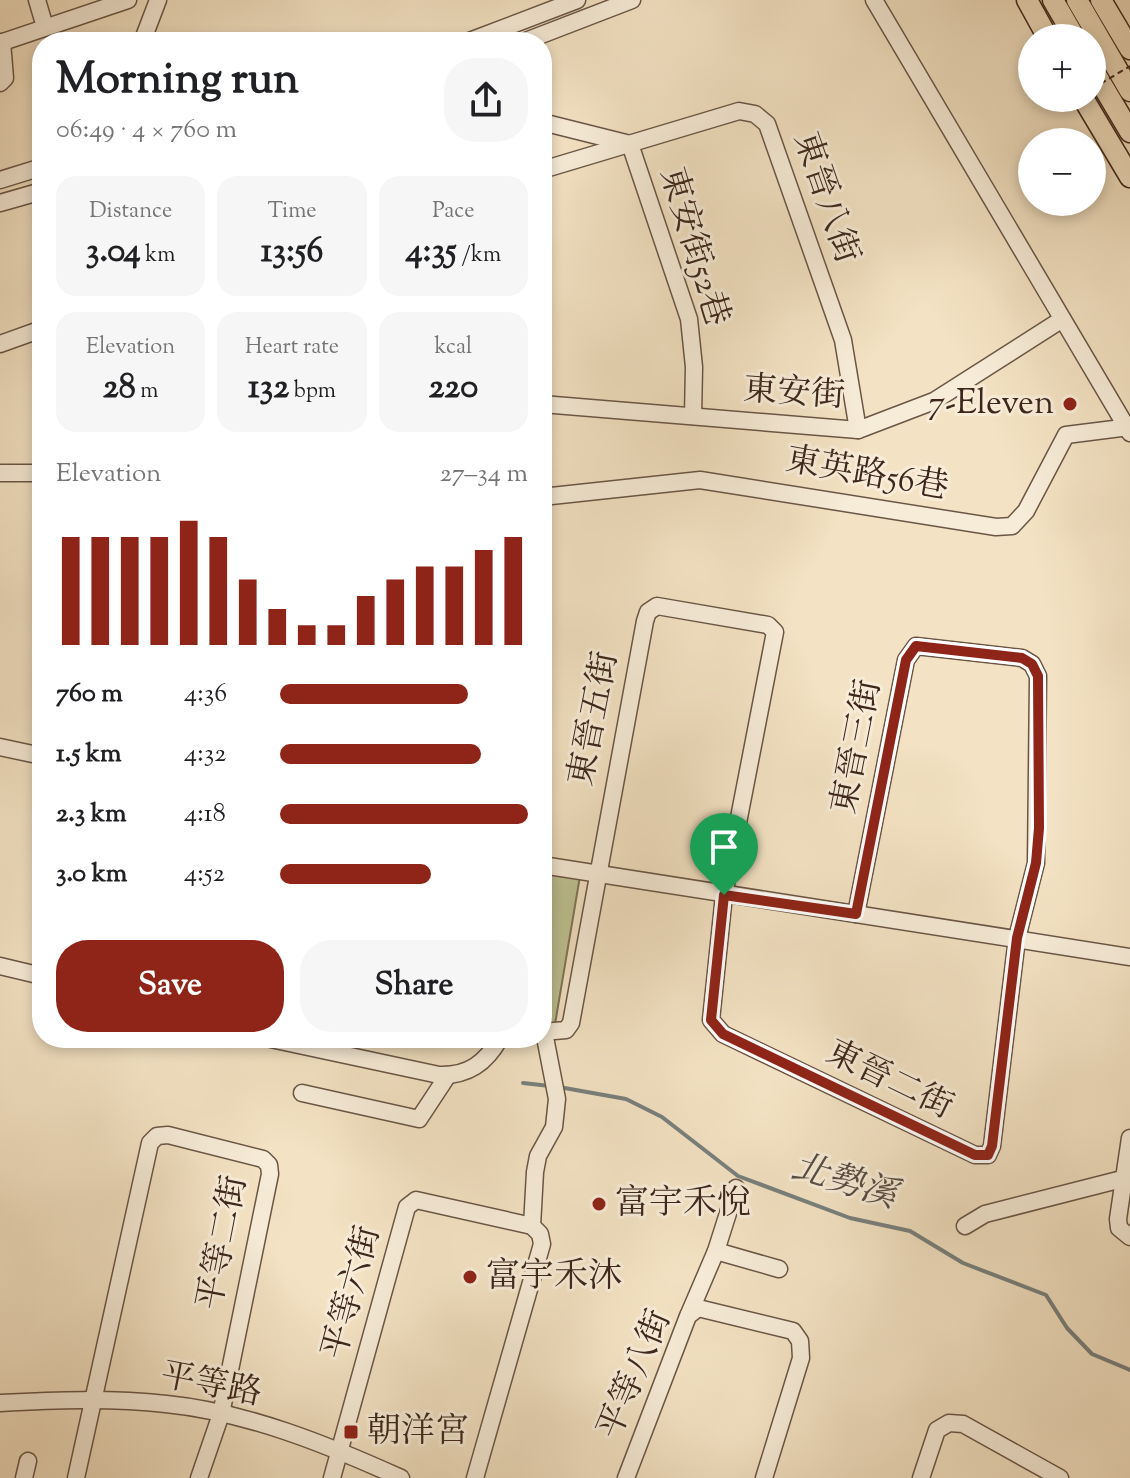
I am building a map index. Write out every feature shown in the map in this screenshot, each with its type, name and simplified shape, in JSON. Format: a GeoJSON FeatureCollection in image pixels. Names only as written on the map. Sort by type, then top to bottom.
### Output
{"type":"FeatureCollection","features":[{"type":"Feature","properties":{"kind":"main road"},"geometry":{"type":"LineString","coordinates":[[1027,0],[1040,24]]}},
{"type":"Feature","properties":{"kind":"main road"},"geometry":{"type":"LineString","coordinates":[[1053,0],[1067,24]]}},
{"type":"Feature","properties":{"kind":"main road"},"geometry":{"type":"LineString","coordinates":[[1077,0],[1130,91]]}},
{"type":"Feature","properties":{"kind":"main road"},"geometry":{"type":"LineString","coordinates":[[1101,0],[1130,49]]}},
{"type":"Feature","properties":{"kind":"main road"},"geometry":{"type":"LineString","coordinates":[[1106,92],[1130,132]]}},
{"type":"Feature","properties":{"kind":"main road"},"geometry":{"type":"LineString","coordinates":[[1091,112],[1130,177]]}},
{"type":"Feature","properties":{"kind":"street"},"geometry":{"type":"LineString","coordinates":[[37,0],[45,27]]}},
{"type":"Feature","properties":{"kind":"street"},"geometry":{"type":"LineString","coordinates":[[0,83],[5,78],[1,42],[128,0]]}},
{"type":"Feature","properties":{"kind":"street"},"geometry":{"type":"LineString","coordinates":[[146,32],[158,0]]}},
{"type":"Feature","properties":{"kind":"street"},"geometry":{"type":"LineString","coordinates":[[493,32],[577,0]]}},
{"type":"Feature","properties":{"kind":"street"},"geometry":{"type":"LineString","coordinates":[[549,32],[632,0]]}},
{"type":"Feature","properties":{"kind":"street"},"geometry":{"type":"LineString","coordinates":[[874,0],[1061,320],[1129,429]]}},
{"type":"Feature","properties":{"kind":"street","name":"東晉八街"},"geometry":{"type":"LineString","coordinates":[[552,167],[739,111],[755,114],[767,124],[843,340],[858,430]]}},
{"type":"Feature","properties":{"kind":"street"},"geometry":{"type":"LineString","coordinates":[[552,124],[630,144]]}},
{"type":"Feature","properties":{"kind":"street","name":"東安街52巷"},"geometry":{"type":"LineString","coordinates":[[630,144],[689,319],[694,367],[693,416]]}},
{"type":"Feature","properties":{"kind":"street"},"geometry":{"type":"LineString","coordinates":[[0,180],[32,170]]}},
{"type":"Feature","properties":{"kind":"street"},"geometry":{"type":"LineString","coordinates":[[0,203],[32,194]]}},
{"type":"Feature","properties":{"kind":"street","name":"東安街"},"geometry":{"type":"LineString","coordinates":[[552,405],[858,430],[934,401],[1061,320]]}},
{"type":"Feature","properties":{"kind":"street"},"geometry":{"type":"LineString","coordinates":[[0,344],[32,333]]}},
{"type":"Feature","properties":{"kind":"street","name":"東英路56巷"},"geometry":{"type":"LineString","coordinates":[[552,496],[700,480],[742,484],[996,527],[1012,526],[1026,511],[1066,435],[1129,429]]}},
{"type":"Feature","properties":{"kind":"street"},"geometry":{"type":"LineString","coordinates":[[0,473],[32,473]]}},
{"type":"Feature","properties":{"kind":"street","name":"東晉五街"},"geometry":{"type":"LineString","coordinates":[[552,1031],[566,1030],[571,1023],[596,876],[648,612],[657,606],[723,617]]}},
{"type":"Feature","properties":{"kind":"street","name":"東晉二街"},"geometry":{"type":"LineString","coordinates":[[723,617],[768,625],[775,632],[724,895],[710,1005],[711,1020],[723,1034],[975,1155],[988,1155],[992,1146],[1017,938],[1036,863],[1039,828],[1038,676],[1032,664],[1022,658],[968,651]]}},
{"type":"Feature","properties":{"kind":"street","name":"東晉三街"},"geometry":{"type":"LineString","coordinates":[[856,914],[906,660],[916,646],[968,651]]}},
{"type":"Feature","properties":{"kind":"street"},"geometry":{"type":"LineString","coordinates":[[0,747],[32,754]]}},
{"type":"Feature","properties":{"kind":"street"},"geometry":{"type":"LineString","coordinates":[[552,867],[1130,957]]}},
{"type":"Feature","properties":{"kind":"street"},"geometry":{"type":"LineString","coordinates":[[0,966],[32,974]]}},
{"type":"Feature","properties":{"kind":"street"},"geometry":{"type":"LineString","coordinates":[[315,1048],[459,1076],[490,1055],[494,1048]]}},
{"type":"Feature","properties":{"kind":"street"},"geometry":{"type":"LineString","coordinates":[[475,1478],[542,1244],[540,1234],[532,1226],[535,1172],[538,1156],[554,1127],[557,1099],[546,1048]]}},
{"type":"Feature","properties":{"kind":"street"},"geometry":{"type":"LineString","coordinates":[[302,1093],[419,1119],[448,1075]]}},
{"type":"Feature","properties":{"kind":"street","name":"平等二街"},"geometry":{"type":"LineString","coordinates":[[93,1401],[150,1143],[157,1136],[168,1135],[263,1159],[269,1165],[270,1174],[221,1414],[199,1478]]}},
{"type":"Feature","properties":{"kind":"street"},"geometry":{"type":"LineString","coordinates":[[1130,1138],[1119,1228],[1130,1237]]}},
{"type":"Feature","properties":{"kind":"street"},"geometry":{"type":"LineString","coordinates":[[965,1226],[985,1214],[1126,1178]]}},
{"type":"Feature","properties":{"kind":"street"},"geometry":{"type":"LineString","coordinates":[[688,1316],[716,1251],[736,1188]]}},
{"type":"Feature","properties":{"kind":"street","name":"平等六街"},"geometry":{"type":"LineString","coordinates":[[341,1451],[407,1207],[416,1200],[428,1201],[532,1226]]}},
{"type":"Feature","properties":{"kind":"street"},"geometry":{"type":"LineString","coordinates":[[716,1251],[779,1269]]}},
{"type":"Feature","properties":{"kind":"street","name":"平等八街"},"geometry":{"type":"LineString","coordinates":[[626,1478],[688,1316],[698,1308],[793,1331],[800,1341],[801,1358],[764,1478]]}},
{"type":"Feature","properties":{"kind":"street"},"geometry":{"type":"LineString","coordinates":[[76,1478],[93,1401]]}},
{"type":"Feature","properties":{"kind":"street","name":"平等路"},"geometry":{"type":"LineString","coordinates":[[0,1403],[93,1401],[167,1404],[221,1414],[341,1451],[401,1478]]}},
{"type":"Feature","properties":{"kind":"street"},"geometry":{"type":"LineString","coordinates":[[921,1478],[937,1430],[949,1423],[963,1424],[1060,1478]]}},
{"type":"Feature","properties":{"kind":"street"},"geometry":{"type":"LineString","coordinates":[[332,1478],[341,1451]]}},
{"type":"Feature","properties":{"kind":"path"},"geometry":{"type":"LineString","coordinates":[[1106,81],[1130,66]]}},
{"type":"Feature","properties":{"kind":"green space"},"geometry":{"type":"Polygon","coordinates":[[[552,871],[580,876],[555,1024],[552,1024],[552,871]]]}},
{"type":"Feature","properties":{"kind":"waterway","name":"北勢溪"},"geometry":{"type":"LineString","coordinates":[[523,1083],[550,1086]]}},
{"type":"Feature","properties":{"kind":"waterway","name":"北勢溪"},"geometry":{"type":"LineString","coordinates":[[559,1087],[626,1099],[662,1117],[738,1176],[850,1218],[910,1231],[963,1263],[1046,1295],[1067,1328],[1092,1354],[1130,1370]]}},
{"type":"Feature","properties":{"kind":"place","name":"7-Eleven"},"geometry":{"type":"Point","coordinates":[1070,404]}},
{"type":"Feature","properties":{"kind":"place","name":"富宇禾悅"},"geometry":{"type":"Point","coordinates":[599,1204]}},
{"type":"Feature","properties":{"kind":"place","name":"富宇禾沐"},"geometry":{"type":"Point","coordinates":[470,1277]}},
{"type":"Feature","properties":{"kind":"place","name":"朝洋宮"},"geometry":{"type":"Point","coordinates":[351,1432]}},
{"type":"Feature","properties":{"kind":"route"},"geometry":{"type":"LineString","coordinates":[[916,646],[1022,658],[1032,664],[1038,676],[1039,828],[1036,863],[1017,938],[992,1146],[988,1155],[975,1155],[723,1034],[711,1020],[710,1005],[724,895],[856,914],[906,660],[916,646]]}}]}
